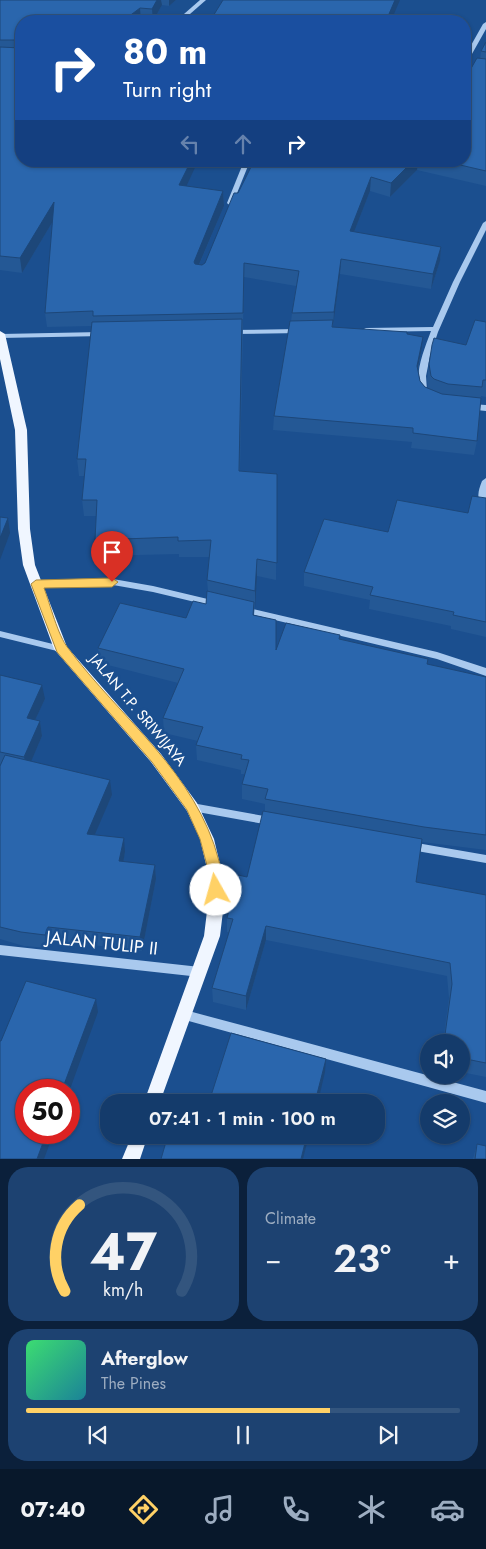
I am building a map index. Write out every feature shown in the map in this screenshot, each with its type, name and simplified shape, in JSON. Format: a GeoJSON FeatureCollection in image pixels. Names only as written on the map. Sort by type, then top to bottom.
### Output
{"type":"FeatureCollection","features":[{"type":"Feature","properties":{"kind":"main road","name":"JALAN T.P. SRIWIJAYA"},"geometry":{"type":"LineString","coordinates":[[0,335],[21,430],[24,528],[29,565],[61,649],[156,758],[192,807],[207,839],[216,877],[216,903],[212,936],[155,1094]]}},
{"type":"Feature","properties":{"kind":"main road"},"geometry":{"type":"LineString","coordinates":[[131,1159],[137,1144]]}},
{"type":"Feature","properties":{"kind":"street"},"geometry":{"type":"LineString","coordinates":[[186,15],[203,0]]}},
{"type":"Feature","properties":{"kind":"street"},"geometry":{"type":"LineString","coordinates":[[471,50],[486,24]]}},
{"type":"Feature","properties":{"kind":"street"},"geometry":{"type":"LineString","coordinates":[[225,215],[244,167]]}},
{"type":"Feature","properties":{"kind":"street"},"geometry":{"type":"LineString","coordinates":[[428,398],[424,395],[420,382],[434,329],[486,223]]}},
{"type":"Feature","properties":{"kind":"street"},"geometry":{"type":"LineString","coordinates":[[356,330],[434,329]]}},
{"type":"Feature","properties":{"kind":"street"},"geometry":{"type":"LineString","coordinates":[[220,332],[308,331]]}},
{"type":"Feature","properties":{"kind":"street"},"geometry":{"type":"LineString","coordinates":[[0,335],[112,334]]}},
{"type":"Feature","properties":{"kind":"street"},"geometry":{"type":"LineString","coordinates":[[460,405],[486,408]]}},
{"type":"Feature","properties":{"kind":"street"},"geometry":{"type":"LineString","coordinates":[[486,481],[482,494],[486,505]]}},
{"type":"Feature","properties":{"kind":"street"},"geometry":{"type":"LineString","coordinates":[[36,584],[112,582],[153,589],[437,656],[486,672]]}},
{"type":"Feature","properties":{"kind":"street"},"geometry":{"type":"LineString","coordinates":[[0,634],[61,649]]}},
{"type":"Feature","properties":{"kind":"street"},"geometry":{"type":"LineString","coordinates":[[192,807],[280,822]]}},
{"type":"Feature","properties":{"kind":"street"},"geometry":{"type":"LineString","coordinates":[[398,843],[486,859]]}},
{"type":"Feature","properties":{"kind":"street","name":"JALAN TULIP II"},"geometry":{"type":"LineString","coordinates":[[0,950],[200,972]]}},
{"type":"Feature","properties":{"kind":"street"},"geometry":{"type":"LineString","coordinates":[[185,1015],[486,1097]]}},
{"type":"Feature","properties":{"kind":"building"},"geometry":{"type":"Polygon","coordinates":[[[0,0],[157,0],[152,9],[140,8],[131,15],[15,15],[15,40],[0,40],[0,0]]]}},
{"type":"Feature","properties":{"kind":"building"},"geometry":{"type":"Polygon","coordinates":[[[223,0],[395,0],[389,15],[214,15],[223,0]]]}},
{"type":"Feature","properties":{"kind":"building"},"geometry":{"type":"Polygon","coordinates":[[[486,42],[486,52],[481,51],[486,42]]]}},
{"type":"Feature","properties":{"kind":"building"},"geometry":{"type":"Polygon","coordinates":[[[0,47],[15,48],[15,167],[188,167],[179,185],[223,191],[194,262],[195,264],[202,265],[205,263],[234,193],[238,193],[251,167],[407,167],[391,183],[371,177],[350,231],[441,247],[433,274],[341,259],[334,312],[292,313],[299,271],[244,263],[243,313],[93,316],[93,311],[45,313],[54,202],[20,258],[0,256],[0,47]]]}},
{"type":"Feature","properties":{"kind":"building"},"geometry":{"type":"Polygon","coordinates":[[[477,58],[486,59],[486,171],[469,167],[471,167],[471,68],[477,58]]]}},
{"type":"Feature","properties":{"kind":"building"},"geometry":{"type":"Polygon","coordinates":[[[242,319],[239,471],[277,474],[277,563],[257,559],[255,591],[207,580],[211,540],[178,541],[178,537],[95,540],[97,500],[82,500],[86,459],[77,459],[92,322],[242,319]]]}},
{"type":"Feature","properties":{"kind":"building"},"geometry":{"type":"Polygon","coordinates":[[[333,320],[332,327],[407,332],[407,334],[423,337],[417,366],[420,381],[425,387],[442,394],[481,398],[477,441],[413,433],[413,428],[274,416],[290,321],[333,320]]]}},
{"type":"Feature","properties":{"kind":"building"},"geometry":{"type":"Polygon","coordinates":[[[475,320],[486,322],[486,380],[483,380],[482,387],[448,384],[434,379],[431,376],[429,364],[434,338],[466,345],[475,320]]]}},
{"type":"Feature","properties":{"kind":"building"},"geometry":{"type":"Polygon","coordinates":[[[472,496],[486,498],[486,622],[453,615],[454,612],[370,595],[373,587],[304,572],[324,519],[388,532],[397,500],[468,513],[472,496]]]}},
{"type":"Feature","properties":{"kind":"building"},"geometry":{"type":"Polygon","coordinates":[[[0,517],[8,518],[0,538],[0,517]]]}},
{"type":"Feature","properties":{"kind":"building"},"geometry":{"type":"Polygon","coordinates":[[[207,591],[254,602],[253,615],[276,620],[276,650],[286,623],[340,635],[339,639],[428,659],[427,664],[486,677],[486,835],[424,827],[265,799],[268,789],[242,784],[249,760],[241,759],[242,755],[196,745],[203,727],[163,718],[184,669],[98,648],[120,603],[186,618],[193,601],[206,604],[207,591]]]}},
{"type":"Feature","properties":{"kind":"building"},"geometry":{"type":"Polygon","coordinates":[[[0,675],[42,685],[27,718],[40,721],[24,757],[0,752],[0,675]]]}},
{"type":"Feature","properties":{"kind":"building"},"geometry":{"type":"Polygon","coordinates":[[[5,755],[110,780],[87,834],[124,838],[119,861],[155,865],[140,937],[48,927],[45,935],[0,927],[0,766],[5,755]]]}},
{"type":"Feature","properties":{"kind":"building"},"geometry":{"type":"Polygon","coordinates":[[[263,811],[422,839],[416,882],[486,895],[486,1063],[470,1060],[470,1034],[445,1034],[452,984],[450,963],[266,926],[246,996],[212,988],[233,919],[227,918],[238,875],[247,877],[263,811]]]}},
{"type":"Feature","properties":{"kind":"building"},"geometry":{"type":"Polygon","coordinates":[[[26,981],[96,999],[66,1079],[15,1079],[15,1144],[43,1144],[37,1159],[0,1159],[1,1041],[26,981]]]}},
{"type":"Feature","properties":{"kind":"building"},"geometry":{"type":"Polygon","coordinates":[[[231,1033],[326,1059],[317,1094],[212,1094],[231,1033]]]}},
{"type":"Feature","properties":{"kind":"building"},"geometry":{"type":"Polygon","coordinates":[[[165,1144],[305,1144],[301,1159],[161,1159],[165,1144]]]}},
{"type":"Feature","properties":{"kind":"building"},"geometry":{"type":"Polygon","coordinates":[[[477,1144],[486,1146],[486,1159],[475,1159],[477,1144]]]}},
{"type":"Feature","properties":{"kind":"route"},"geometry":{"type":"LineString","coordinates":[[112,582],[36,584],[61,649],[156,758],[192,807],[207,839],[216,877],[216,890]]}}]}
